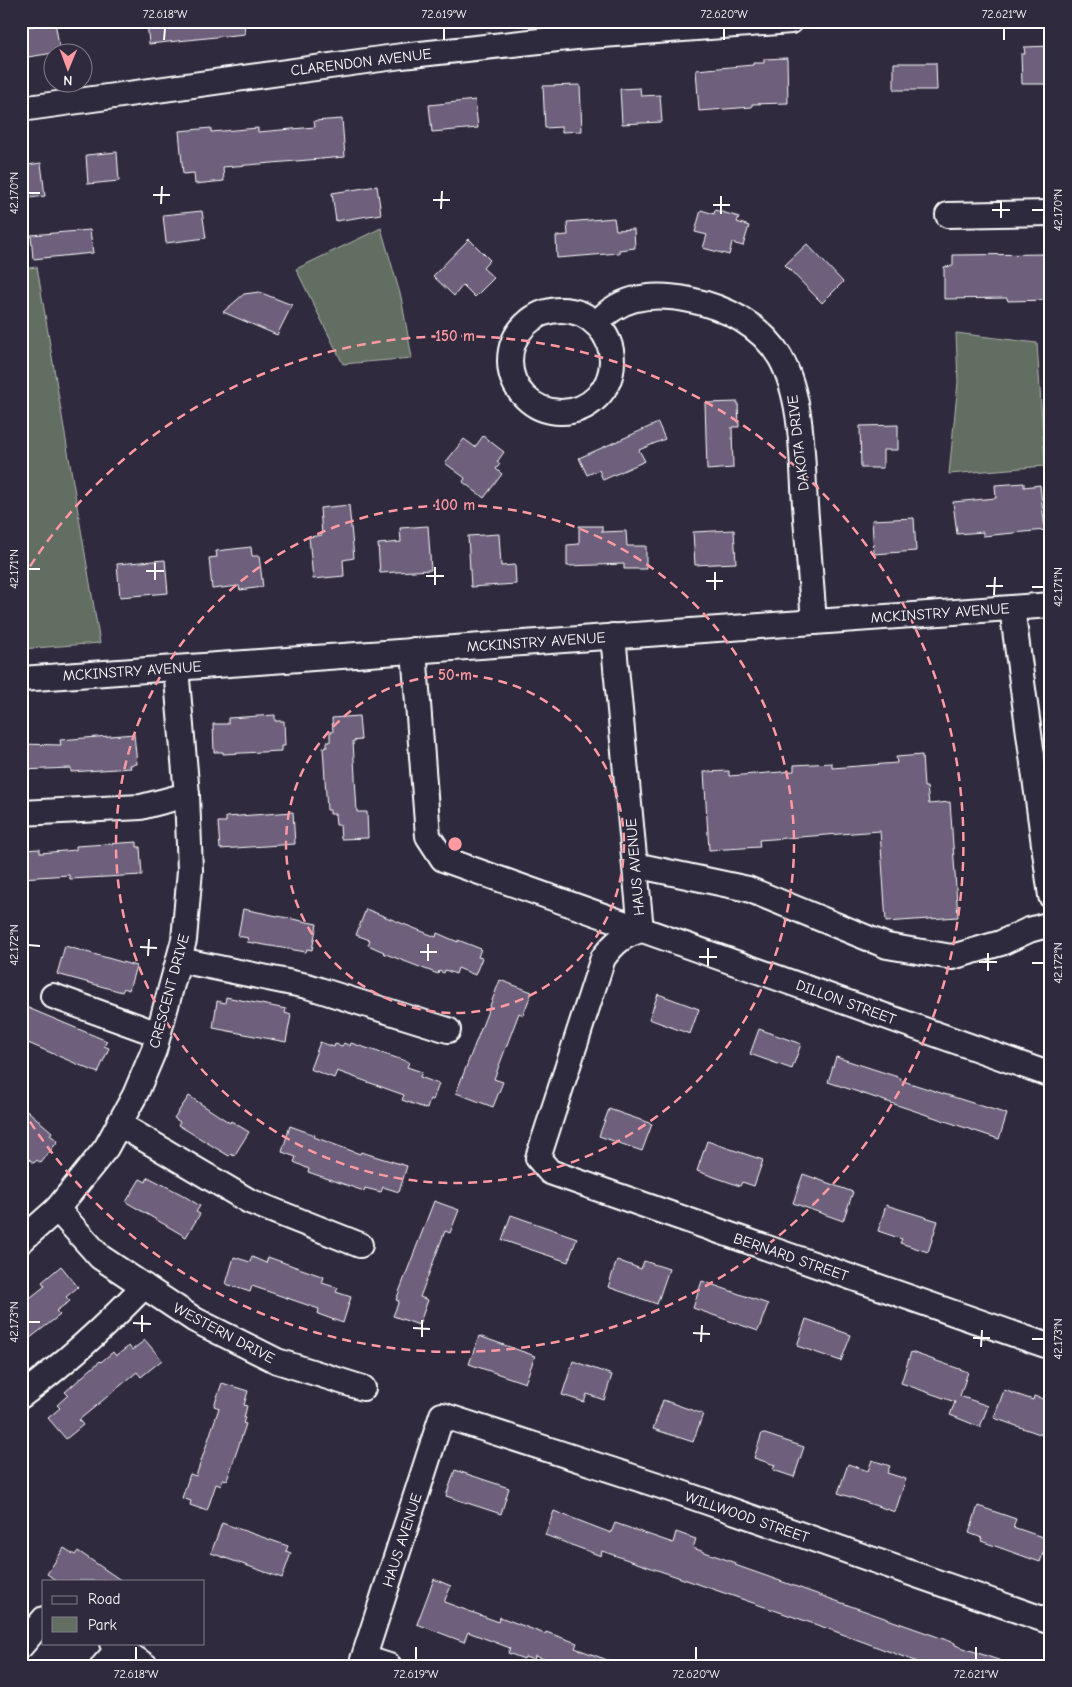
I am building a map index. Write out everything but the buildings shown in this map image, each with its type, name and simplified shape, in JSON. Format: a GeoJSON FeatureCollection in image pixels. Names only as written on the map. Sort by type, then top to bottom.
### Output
{"type":"FeatureCollection","features":[{"type":"Feature","properties":{"kind":"street","name":"CLARENDON AVENUE"},"geometry":{"type":"LineString","coordinates":[[21,109],[412,55],[595,36],[791,21]]}},
{"type":"Feature","properties":{"kind":"street"},"geometry":{"type":"LineString","coordinates":[[948,215],[1051,213]]}},
{"type":"Feature","properties":{"kind":"street","name":"DAKOTA DRIVE"},"geometry":{"type":"LineString","coordinates":[[596,324],[608,312],[621,304],[650,297],[674,297],[709,304],[738,317],[758,332],[773,347],[784,366],[795,401],[802,456],[814,622]]}},
{"type":"Feature","properties":{"kind":"street"},"geometry":{"type":"LineString","coordinates":[[564,310],[584,316],[596,324],[606,336],[612,360],[607,383],[598,396],[578,408],[563,411],[547,410],[526,398],[517,385],[510,365],[513,344],[525,326],[542,314],[564,310]]}},
{"type":"Feature","properties":{"kind":"street","name":"MCKINSTRY AVENUE"},"geometry":{"type":"LineString","coordinates":[[21,679],[1051,605]]}},
{"type":"Feature","properties":{"kind":"street"},"geometry":{"type":"LineString","coordinates":[[1012,608],[1051,896]]}},
{"type":"Feature","properties":{"kind":"street","name":"HAUS AVENUE"},"geometry":{"type":"LineString","coordinates":[[538,1158],[603,958],[614,944],[627,934],[641,930],[613,636]]}},
{"type":"Feature","properties":{"kind":"street","name":"DILLON STREET"},"geometry":{"type":"LineString","coordinates":[[414,650],[428,836],[443,859],[1051,1075]]}},
{"type":"Feature","properties":{"kind":"street","name":"CRESCENT DRIVE"},"geometry":{"type":"LineString","coordinates":[[21,1242],[57,1208],[106,1148],[135,1096],[154,1050],[179,960],[184,940],[190,870],[187,795],[176,668]]}},
{"type":"Feature","properties":{"kind":"street"},"geometry":{"type":"LineString","coordinates":[[21,813],[141,807],[187,795]]}},
{"type":"Feature","properties":{"kind":"street"},"geometry":{"type":"LineString","coordinates":[[635,865],[748,889],[887,946],[952,957],[1001,943],[1029,930],[1051,924]]}},
{"type":"Feature","properties":{"kind":"street"},"geometry":{"type":"LineString","coordinates":[[179,960],[307,986],[448,1030]]}},
{"type":"Feature","properties":{"kind":"street"},"geometry":{"type":"LineString","coordinates":[[53,996],[158,1034]]}},
{"type":"Feature","properties":{"kind":"street"},"geometry":{"type":"LineString","coordinates":[[119,1124],[249,1201],[360,1245]]}},
{"type":"Feature","properties":{"kind":"street","name":"BERNARD STREET"},"geometry":{"type":"LineString","coordinates":[[538,1158],[550,1172],[1051,1347]]}},
{"type":"Feature","properties":{"kind":"street","name":"WESTERN DRIVE"},"geometry":{"type":"LineString","coordinates":[[57,1208],[100,1257],[195,1320],[277,1361],[363,1388]]}},
{"type":"Feature","properties":{"kind":"street"},"geometry":{"type":"LineString","coordinates":[[21,1396],[63,1364],[144,1286]]}},
{"type":"Feature","properties":{"kind":"street","name":"HAUS AVENUE"},"geometry":{"type":"LineString","coordinates":[[363,1662],[442,1415]]}},
{"type":"Feature","properties":{"kind":"street","name":"WILLWOOD STREET"},"geometry":{"type":"LineString","coordinates":[[442,1415],[670,1489],[1051,1622]]}},
{"type":"Feature","properties":{"kind":"street"},"geometry":{"type":"LineString","coordinates":[[21,1646],[42,1621]]}},
{"type":"Feature","properties":{"kind":"street"},"geometry":{"type":"LineString","coordinates":[[103,1666],[116,1645],[146,1666]]}},
{"type":"Feature","properties":{"kind":"street"},"geometry":{"type":"LineString","coordinates":[[363,1662],[389,1666]]}},
{"type":"Feature","properties":{"kind":"green space"},"geometry":{"type":"Polygon","coordinates":[[[381,228],[401,297],[412,358],[343,364],[296,269],[381,228]]]}},
{"type":"Feature","properties":{"kind":"green space"},"geometry":{"type":"Polygon","coordinates":[[[37,267],[100,643],[21,649],[21,269],[37,267]]]}},
{"type":"Feature","properties":{"kind":"green space"},"geometry":{"type":"Polygon","coordinates":[[[956,333],[1037,343],[1045,466],[949,474],[958,382],[956,333]]]}}]}
